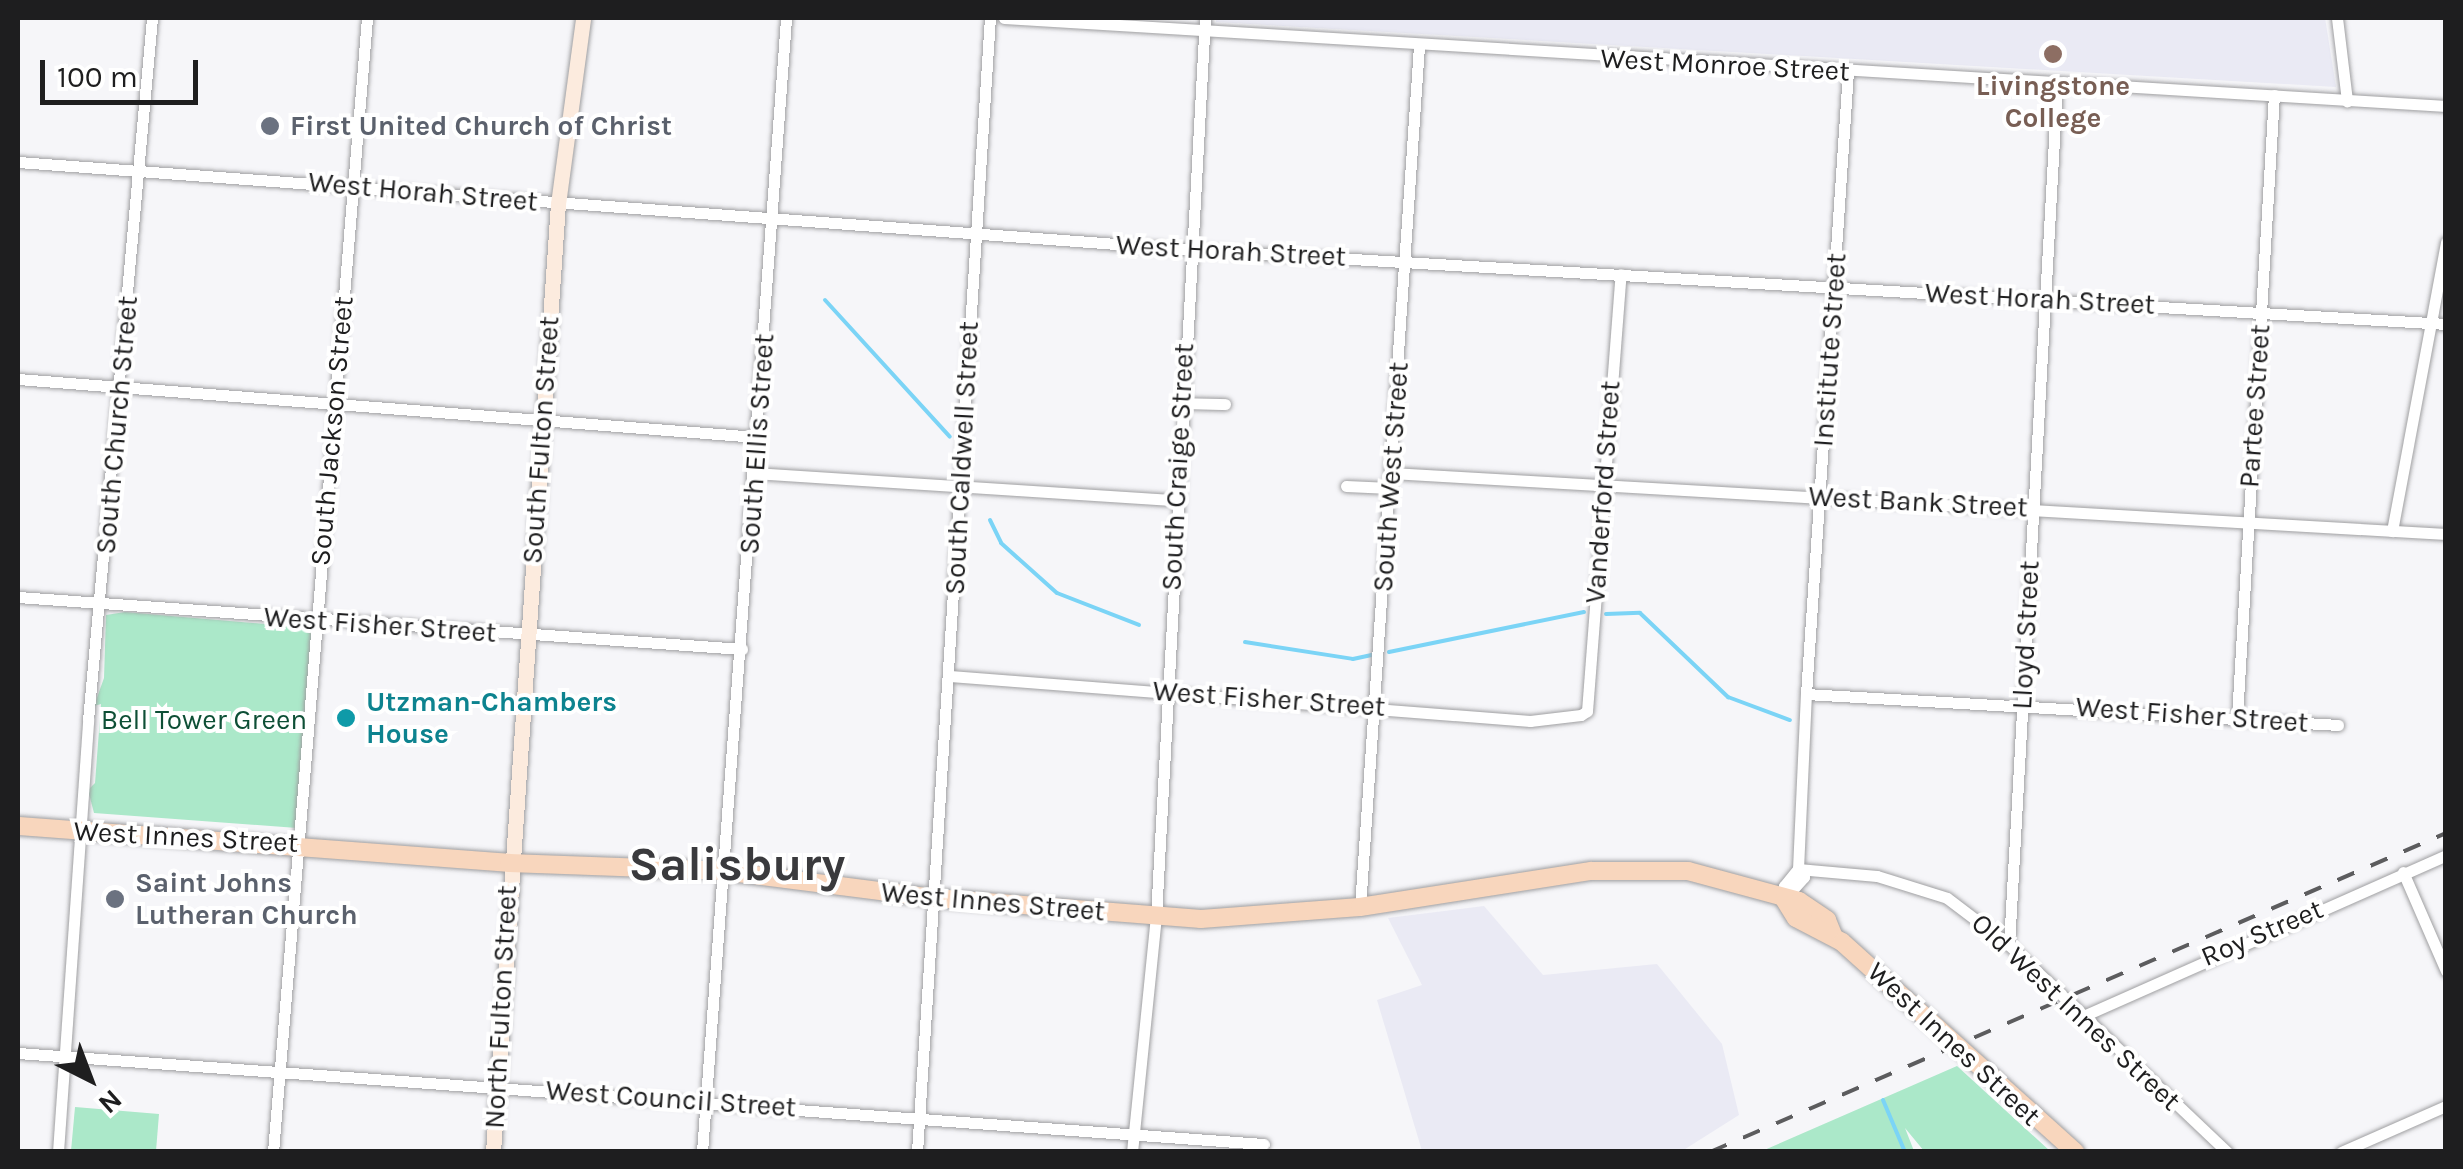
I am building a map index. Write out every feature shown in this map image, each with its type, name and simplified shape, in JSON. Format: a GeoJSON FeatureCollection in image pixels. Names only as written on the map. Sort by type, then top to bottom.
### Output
{"type":"FeatureCollection","features":[{"type":"Feature","properties":{"kind":"main road","name":"West Innes Street"},"geometry":{"type":"LineString","coordinates":[[18,826],[509,862],[723,871],[935,898],[1156,916],[1247,918],[1360,906],[1591,872],[1652,870],[1720,876],[1784,900],[1796,918],[1833,935],[2075,1152]]}},
{"type":"Feature","properties":{"kind":"street","name":"South Church Street"},"geometry":{"type":"LineString","coordinates":[[58,1152],[81,832],[152,18]]}},
{"type":"Feature","properties":{"kind":"street","name":"South Jackson Street"},"geometry":{"type":"LineString","coordinates":[[273,1152],[367,18]]}},
{"type":"Feature","properties":{"kind":"street","name":"South Fulton Street"},"geometry":{"type":"LineString","coordinates":[[509,862],[558,204],[582,18]]}},
{"type":"Feature","properties":{"kind":"street","name":"South Ellis Street"},"geometry":{"type":"LineString","coordinates":[[702,1152],[786,18]]}},
{"type":"Feature","properties":{"kind":"street","name":"South Caldwell Street"},"geometry":{"type":"LineString","coordinates":[[916,1152],[990,18]]}},
{"type":"Feature","properties":{"kind":"street","name":"West Monroe Street"},"geometry":{"type":"LineString","coordinates":[[1004,18],[2057,86],[2446,106]]}},
{"type":"Feature","properties":{"kind":"street","name":"South Craige Street"},"geometry":{"type":"LineString","coordinates":[[1132,1152],[1156,916],[1174,500],[1205,18]]}},
{"type":"Feature","properties":{"kind":"street"},"geometry":{"type":"LineString","coordinates":[[2337,18],[2348,101]]}},
{"type":"Feature","properties":{"kind":"street","name":"South West Street"},"geometry":{"type":"LineString","coordinates":[[1360,906],[1378,707],[1419,47]]}},
{"type":"Feature","properties":{"kind":"street","name":"Institute Street"},"geometry":{"type":"LineString","coordinates":[[1784,900],[1798,890],[1804,877],[1798,869],[1806,694],[1848,72]]}},
{"type":"Feature","properties":{"kind":"street","name":"Lloyd Street"},"geometry":{"type":"LineString","coordinates":[[2009,945],[2057,86]]}},
{"type":"Feature","properties":{"kind":"street","name":"Partee Street"},"geometry":{"type":"LineString","coordinates":[[2236,716],[2274,95]]}},
{"type":"Feature","properties":{"kind":"street","name":"West Horah Street"},"geometry":{"type":"LineString","coordinates":[[18,162],[1193,250],[2446,324]]}},
{"type":"Feature","properties":{"kind":"street"},"geometry":{"type":"LineString","coordinates":[[2392,531],[2446,242]]}},
{"type":"Feature","properties":{"kind":"street","name":"Vanderford Street"},"geometry":{"type":"LineString","coordinates":[[1586,711],[1621,274]]}},
{"type":"Feature","properties":{"kind":"street"},"geometry":{"type":"LineString","coordinates":[[18,379],[757,437]]}},
{"type":"Feature","properties":{"kind":"street"},"geometry":{"type":"LineString","coordinates":[[1180,403],[1225,404]]}},
{"type":"Feature","properties":{"kind":"street"},"geometry":{"type":"LineString","coordinates":[[754,473],[1174,500]]}},
{"type":"Feature","properties":{"kind":"street","name":"West Bank Street"},"geometry":{"type":"LineString","coordinates":[[1390,473],[2446,534]]}},
{"type":"Feature","properties":{"kind":"street"},"geometry":{"type":"LineString","coordinates":[[1346,486],[1390,488]]}},
{"type":"Feature","properties":{"kind":"street","name":"West Fisher Street"},"geometry":{"type":"LineString","coordinates":[[18,597],[317,622],[742,649]]}},
{"type":"Feature","properties":{"kind":"street","name":"West Fisher Street"},"geometry":{"type":"LineString","coordinates":[[950,676],[1530,721],[1586,711]]}},
{"type":"Feature","properties":{"kind":"street","name":"West Fisher Street"},"geometry":{"type":"LineString","coordinates":[[1806,694],[2236,716],[2338,725]]}},
{"type":"Feature","properties":{"kind":"street","name":"Roy Street"},"geometry":{"type":"LineString","coordinates":[[2081,1016],[2446,855]]}},
{"type":"Feature","properties":{"kind":"street","name":"North Fulton Street"},"geometry":{"type":"LineString","coordinates":[[494,1152],[509,862]]}},
{"type":"Feature","properties":{"kind":"street","name":"Old West Innes Street"},"geometry":{"type":"LineString","coordinates":[[1798,869],[1910,883],[1946,898],[2009,945],[2227,1152]]}},
{"type":"Feature","properties":{"kind":"street"},"geometry":{"type":"LineString","coordinates":[[2402,872],[2446,971]]}},
{"type":"Feature","properties":{"kind":"street","name":"West Council Street"},"geometry":{"type":"LineString","coordinates":[[18,1053],[1264,1144]]}},
{"type":"Feature","properties":{"kind":"street"},"geometry":{"type":"LineString","coordinates":[[2341,1152],[2446,1106]]}},
{"type":"Feature","properties":{"kind":"shaded area","name":"Livingstone College"},"geometry":{"type":"Polygon","coordinates":[[[1216,18],[2325,18],[2336,87],[1216,22],[1216,18]]]}},
{"type":"Feature","properties":{"kind":"shaded area"},"geometry":{"type":"Polygon","coordinates":[[[1484,906],[1543,975],[1657,964],[1722,1044],[1739,1115],[1682,1151],[1422,1151],[1377,1000],[1422,985],[1388,918],[1484,906]]]}},
{"type":"Feature","properties":{"kind":"green space","name":"Bell Tower Green"},"geometry":{"type":"Polygon","coordinates":[[[125,612],[312,628],[297,828],[94,813],[88,790],[95,783],[101,704],[94,706],[104,678],[106,615],[125,612]]]}},
{"type":"Feature","properties":{"kind":"green space"},"geometry":{"type":"Polygon","coordinates":[[[1957,1066],[2050,1151],[1924,1151],[1905,1128],[1914,1151],[1762,1151],[1957,1066]]]}},
{"type":"Feature","properties":{"kind":"green space"},"geometry":{"type":"Polygon","coordinates":[[[75,1107],[159,1114],[156,1151],[71,1151],[75,1107]]]}},
{"type":"Feature","properties":{"kind":"waterway"},"geometry":{"type":"LineString","coordinates":[[825,300],[950,437]]}},
{"type":"Feature","properties":{"kind":"waterway"},"geometry":{"type":"LineString","coordinates":[[990,520],[1001,543],[1057,593],[1139,625]]}},
{"type":"Feature","properties":{"kind":"waterway"},"geometry":{"type":"LineString","coordinates":[[1389,652],[1584,612]]}},
{"type":"Feature","properties":{"kind":"waterway"},"geometry":{"type":"LineString","coordinates":[[1606,614],[1640,613],[1728,697],[1790,720]]}},
{"type":"Feature","properties":{"kind":"waterway"},"geometry":{"type":"LineString","coordinates":[[1245,642],[1353,659],[1372,655]]}},
{"type":"Feature","properties":{"kind":"waterway"},"geometry":{"type":"LineString","coordinates":[[1883,1100],[1905,1152]]}},
{"type":"Feature","properties":{"kind":"railway"},"geometry":{"type":"LineString","coordinates":[[1710,1152],[2446,833]]}},
{"type":"Feature","properties":{"kind":"place","name":"Livingstone College"},"geometry":{"type":"Point","coordinates":[2053,54]}},
{"type":"Feature","properties":{"kind":"place","name":"First United Church of Christ"},"geometry":{"type":"Point","coordinates":[270,126]}},
{"type":"Feature","properties":{"kind":"place","name":"Utzman-Chambers House"},"geometry":{"type":"Point","coordinates":[346,718]}},
{"type":"Feature","properties":{"kind":"place","name":"Saint Johns Lutheran Church"},"geometry":{"type":"Point","coordinates":[115,899]}},
{"type":"Feature","properties":{"kind":"district","name":"Salisbury"},"geometry":{"type":"Point","coordinates":[737,865]}}]}
